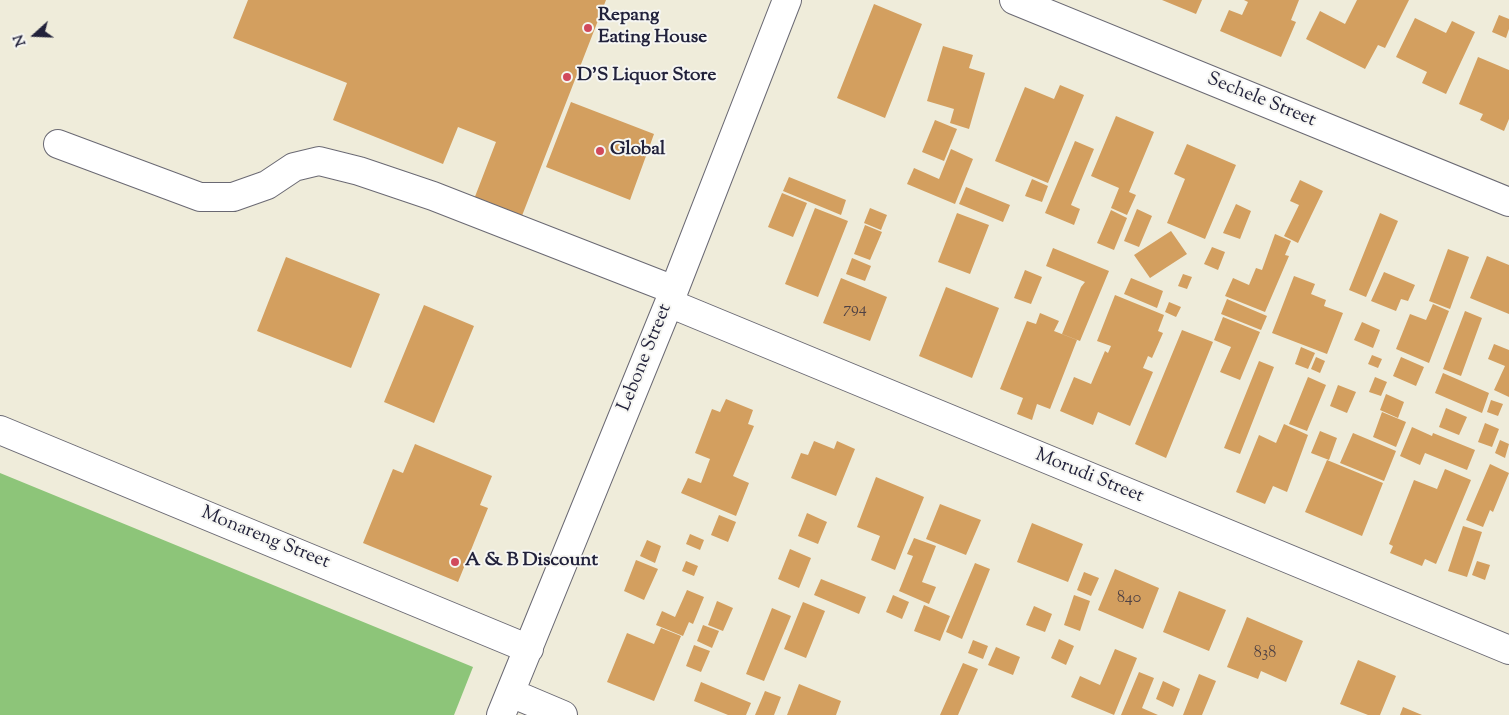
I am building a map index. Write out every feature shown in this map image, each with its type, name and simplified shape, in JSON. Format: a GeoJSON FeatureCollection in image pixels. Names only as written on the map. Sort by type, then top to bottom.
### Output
{"type":"FeatureCollection","features":[{"type":"Feature","properties":{"kind":"street","name":"Lebone Street"},"geometry":{"type":"LineString","coordinates":[[506,704],[671,297],[787,0]]}},
{"type":"Feature","properties":{"kind":"street","name":"Sechele Street"},"geometry":{"type":"LineString","coordinates":[[1014,0],[1509,202]]}},
{"type":"Feature","properties":{"kind":"street","name":"Morudi Street"},"geometry":{"type":"LineString","coordinates":[[58,144],[200,197],[233,197],[266,185],[294,167],[319,161],[359,171],[433,196],[1509,650]]}},
{"type":"Feature","properties":{"kind":"street","name":"Monareng Street"},"geometry":{"type":"LineString","coordinates":[[0,430],[529,649]]}},
{"type":"Feature","properties":{"kind":"street"},"geometry":{"type":"LineString","coordinates":[[506,704],[563,715]]}},
{"type":"Feature","properties":{"kind":"green space"},"geometry":{"type":"Polygon","coordinates":[[[0,473],[473,667],[454,715],[0,715],[0,473]]]}},
{"type":"Feature","properties":{"kind":"building"},"geometry":{"type":"Polygon","coordinates":[[[248,0],[606,0],[518,226],[471,207],[496,142],[458,127],[443,164],[333,120],[347,83],[233,38],[248,0]]]}},
{"type":"Feature","properties":{"kind":"building"},"geometry":{"type":"Polygon","coordinates":[[[1162,0],[1202,0],[1196,14],[1162,0]]]}},
{"type":"Feature","properties":{"kind":"building"},"geometry":{"type":"Polygon","coordinates":[[[1244,0],[1299,0],[1291,20],[1296,22],[1281,57],[1220,31],[1229,10],[1242,15],[1248,2],[1244,0]]]}},
{"type":"Feature","properties":{"kind":"building"},"geometry":{"type":"Polygon","coordinates":[[[1357,0],[1409,0],[1385,48],[1378,45],[1365,69],[1306,39],[1320,11],[1345,24],[1357,0]]]}},
{"type":"Feature","properties":{"kind":"building"},"geometry":{"type":"Polygon","coordinates":[[[874,4],[922,24],[885,118],[837,98],[874,4]]]}},
{"type":"Feature","properties":{"kind":"building"},"geometry":{"type":"Polygon","coordinates":[[[1499,15],[1509,19],[1509,29],[1506,38],[1492,32],[1499,15]]]}},
{"type":"Feature","properties":{"kind":"building"},"geometry":{"type":"Polygon","coordinates":[[[1415,18],[1446,33],[1452,21],[1475,32],[1446,94],[1422,83],[1427,72],[1396,57],[1415,18]]]}},
{"type":"Feature","properties":{"kind":"building"},"geometry":{"type":"Polygon","coordinates":[[[943,46],[973,55],[969,68],[985,73],[969,129],[950,123],[954,109],[927,101],[943,46]]]}},
{"type":"Feature","properties":{"kind":"building"},"geometry":{"type":"Polygon","coordinates":[[[1478,57],[1509,70],[1509,119],[1504,131],[1480,120],[1483,114],[1459,104],[1478,57]]]}},
{"type":"Feature","properties":{"kind":"building"},"geometry":{"type":"Polygon","coordinates":[[[1060,85],[1084,95],[1048,183],[995,161],[1025,87],[1054,99],[1060,85]]]}},
{"type":"Feature","properties":{"kind":"building","name":"Global"},"geometry":{"type":"Polygon","coordinates":[[[571,102],[654,134],[630,200],[546,167],[571,102]]]}},
{"type":"Feature","properties":{"kind":"building"},"geometry":{"type":"Polygon","coordinates":[[[1116,116],[1154,132],[1129,192],[1136,195],[1127,215],[1111,208],[1119,188],[1091,176],[1116,116]]]}},
{"type":"Feature","properties":{"kind":"building"},"geometry":{"type":"Polygon","coordinates":[[[935,120],[957,129],[944,161],[922,152],[935,120]]]}},
{"type":"Feature","properties":{"kind":"building"},"geometry":{"type":"Polygon","coordinates":[[[1075,141],[1094,149],[1071,205],[1080,209],[1074,225],[1045,213],[1075,141]]]}},
{"type":"Feature","properties":{"kind":"building"},"geometry":{"type":"Polygon","coordinates":[[[1187,144],[1236,165],[1205,239],[1167,223],[1185,179],[1174,174],[1187,144]]]}},
{"type":"Feature","properties":{"kind":"building"},"geometry":{"type":"Polygon","coordinates":[[[951,149],[973,159],[955,204],[907,184],[914,168],[939,179],[951,149]]]}},
{"type":"Feature","properties":{"kind":"building"},"geometry":{"type":"Polygon","coordinates":[[[789,177],[846,200],[841,215],[783,191],[789,177]]]}},
{"type":"Feature","properties":{"kind":"building"},"geometry":{"type":"Polygon","coordinates":[[[1032,179],[1048,186],[1042,202],[1025,196],[1032,179]]]}},
{"type":"Feature","properties":{"kind":"building"},"geometry":{"type":"Polygon","coordinates":[[[1300,180],[1323,191],[1298,243],[1284,236],[1299,205],[1290,201],[1300,180]]]}},
{"type":"Feature","properties":{"kind":"building"},"geometry":{"type":"Polygon","coordinates":[[[966,187],[1010,205],[1003,222],[959,204],[966,187]]]}},
{"type":"Feature","properties":{"kind":"building"},"geometry":{"type":"Polygon","coordinates":[[[782,193],[807,203],[793,237],[768,227],[782,193]]]}},
{"type":"Feature","properties":{"kind":"building"},"geometry":{"type":"Polygon","coordinates":[[[1236,204],[1251,211],[1240,239],[1223,233],[1236,204]]]}},
{"type":"Feature","properties":{"kind":"building"},"geometry":{"type":"Polygon","coordinates":[[[815,208],[848,221],[818,297],[785,284],[815,208]]]}},
{"type":"Feature","properties":{"kind":"building"},"geometry":{"type":"Polygon","coordinates":[[[870,208],[887,215],[881,230],[864,223],[870,208]]]}},
{"type":"Feature","properties":{"kind":"building"},"geometry":{"type":"Polygon","coordinates":[[[1137,209],[1152,216],[1139,247],[1124,241],[1137,209]]]}},
{"type":"Feature","properties":{"kind":"building"},"geometry":{"type":"Polygon","coordinates":[[[1111,210],[1127,218],[1114,250],[1097,243],[1111,210]]]}},
{"type":"Feature","properties":{"kind":"building"},"geometry":{"type":"Polygon","coordinates":[[[957,213],[989,225],[970,274],[938,262],[957,213]]]}},
{"type":"Feature","properties":{"kind":"building"},"geometry":{"type":"Polygon","coordinates":[[[1380,213],[1398,221],[1366,297],[1349,290],[1380,213]]]}},
{"type":"Feature","properties":{"kind":"building"},"geometry":{"type":"Polygon","coordinates":[[[865,225],[882,232],[870,260],[854,254],[865,225]]]}},
{"type":"Feature","properties":{"kind":"building"},"geometry":{"type":"Polygon","coordinates":[[[1171,231],[1187,254],[1150,278],[1134,255],[1171,231]]]}},
{"type":"Feature","properties":{"kind":"building"},"geometry":{"type":"Polygon","coordinates":[[[1275,234],[1291,241],[1285,255],[1289,256],[1265,312],[1225,296],[1233,278],[1249,285],[1256,268],[1262,270],[1275,234]]]}},
{"type":"Feature","properties":{"kind":"building"},"geometry":{"type":"Polygon","coordinates":[[[1212,247],[1225,252],[1218,270],[1204,264],[1212,247]]]}},
{"type":"Feature","properties":{"kind":"building"},"geometry":{"type":"Polygon","coordinates":[[[1053,248],[1109,271],[1080,341],[1062,334],[1081,287],[1085,282],[1046,266],[1053,248]]]}},
{"type":"Feature","properties":{"kind":"building"},"geometry":{"type":"Polygon","coordinates":[[[1448,249],[1469,257],[1450,309],[1429,301],[1448,249]]]}},
{"type":"Feature","properties":{"kind":"building"},"geometry":{"type":"Polygon","coordinates":[[[1487,256],[1509,265],[1509,314],[1470,298],[1487,256]]]}},
{"type":"Feature","properties":{"kind":"building"},"geometry":{"type":"Polygon","coordinates":[[[286,257],[380,294],[351,368],[257,331],[286,257]]]}},
{"type":"Feature","properties":{"kind":"building"},"geometry":{"type":"Polygon","coordinates":[[[852,258],[871,266],[865,281],[846,274],[852,258]]]}},
{"type":"Feature","properties":{"kind":"building"},"geometry":{"type":"Polygon","coordinates":[[[1025,270],[1042,277],[1031,304],[1014,298],[1025,270]]]}},
{"type":"Feature","properties":{"kind":"building"},"geometry":{"type":"Polygon","coordinates":[[[1384,272],[1415,285],[1408,301],[1401,299],[1396,311],[1371,301],[1384,272]]]}},
{"type":"Feature","properties":{"kind":"building"},"geometry":{"type":"Polygon","coordinates":[[[1183,274],[1192,277],[1187,289],[1178,286],[1183,274]]]}},
{"type":"Feature","properties":{"kind":"building"},"geometry":{"type":"Polygon","coordinates":[[[1294,276],[1315,284],[1311,294],[1326,300],[1324,306],[1343,313],[1327,354],[1272,333],[1294,276]]]}},
{"type":"Feature","properties":{"kind":"building"},"geometry":{"type":"Polygon","coordinates":[[[841,278],[887,297],[870,341],[823,323],[841,278]]]}},
{"type":"Feature","properties":{"kind":"building"},"geometry":{"type":"Polygon","coordinates":[[[1131,278],[1163,291],[1157,308],[1124,294],[1131,278]]]}},
{"type":"Feature","properties":{"kind":"building"},"geometry":{"type":"Polygon","coordinates":[[[946,287],[999,308],[972,378],[919,356],[946,287]]]}},
{"type":"Feature","properties":{"kind":"building"},"geometry":{"type":"Polygon","coordinates":[[[1115,295],[1164,315],[1158,331],[1163,333],[1152,358],[1148,356],[1143,368],[1153,372],[1130,426],[1098,412],[1093,425],[1060,411],[1074,377],[1091,384],[1105,351],[1108,353],[1111,346],[1097,341],[1115,295]]]}},
{"type":"Feature","properties":{"kind":"building"},"geometry":{"type":"Polygon","coordinates":[[[1227,299],[1267,316],[1261,330],[1221,314],[1227,299]]]}},
{"type":"Feature","properties":{"kind":"building"},"geometry":{"type":"Polygon","coordinates":[[[1169,302],[1181,307],[1176,317],[1165,312],[1169,302]]]}},
{"type":"Feature","properties":{"kind":"building"},"geometry":{"type":"Polygon","coordinates":[[[1433,304],[1449,311],[1429,363],[1396,349],[1410,314],[1426,320],[1433,304]]]}},
{"type":"Feature","properties":{"kind":"building"},"geometry":{"type":"Polygon","coordinates":[[[424,305],[474,326],[434,423],[384,402],[424,305]]]}},
{"type":"Feature","properties":{"kind":"building"},"geometry":{"type":"Polygon","coordinates":[[[1465,311],[1482,318],[1461,376],[1443,369],[1465,311]]]}},
{"type":"Feature","properties":{"kind":"building"},"geometry":{"type":"Polygon","coordinates":[[[1040,313],[1059,321],[1054,331],[1077,340],[1050,409],[1037,404],[1032,420],[1017,414],[1023,398],[1000,389],[1027,321],[1036,324],[1040,313]]]}},
{"type":"Feature","properties":{"kind":"building"},"geometry":{"type":"Polygon","coordinates":[[[1223,317],[1260,332],[1240,380],[1220,372],[1231,347],[1214,340],[1223,317]]]}},
{"type":"Feature","properties":{"kind":"building"},"geometry":{"type":"Polygon","coordinates":[[[1362,322],[1380,330],[1373,348],[1354,340],[1362,322]]]}},
{"type":"Feature","properties":{"kind":"building"},"geometry":{"type":"Polygon","coordinates":[[[1182,330],[1213,342],[1166,458],[1135,444],[1182,330]]]}},
{"type":"Feature","properties":{"kind":"building"},"geometry":{"type":"Polygon","coordinates":[[[1494,344],[1509,350],[1509,397],[1494,390],[1505,366],[1488,359],[1494,344]]]}},
{"type":"Feature","properties":{"kind":"building"},"geometry":{"type":"Polygon","coordinates":[[[1301,347],[1315,353],[1308,369],[1295,364],[1301,347]]]}},
{"type":"Feature","properties":{"kind":"building"},"geometry":{"type":"Polygon","coordinates":[[[1372,355],[1382,359],[1378,368],[1368,364],[1372,355]]]}},
{"type":"Feature","properties":{"kind":"building"},"geometry":{"type":"Polygon","coordinates":[[[1316,357],[1325,361],[1320,373],[1311,369],[1316,357]]]}},
{"type":"Feature","properties":{"kind":"building"},"geometry":{"type":"Polygon","coordinates":[[[1401,357],[1424,367],[1416,386],[1393,376],[1401,357]]]}},
{"type":"Feature","properties":{"kind":"building"},"geometry":{"type":"Polygon","coordinates":[[[1259,361],[1274,367],[1240,454],[1224,448],[1259,361]]]}},
{"type":"Feature","properties":{"kind":"building"},"geometry":{"type":"Polygon","coordinates":[[[1443,373],[1489,393],[1482,413],[1435,393],[1443,373]]]}},
{"type":"Feature","properties":{"kind":"building"},"geometry":{"type":"Polygon","coordinates":[[[1308,377],[1326,385],[1307,431],[1289,424],[1308,377]]]}},
{"type":"Feature","properties":{"kind":"building"},"geometry":{"type":"Polygon","coordinates":[[[1375,377],[1387,382],[1381,396],[1369,392],[1375,377]]]}},
{"type":"Feature","properties":{"kind":"building"},"geometry":{"type":"Polygon","coordinates":[[[1338,385],[1356,392],[1347,413],[1330,406],[1338,385]]]}},
{"type":"Feature","properties":{"kind":"building"},"geometry":{"type":"Polygon","coordinates":[[[1386,394],[1404,402],[1398,418],[1380,410],[1386,394]]]}},
{"type":"Feature","properties":{"kind":"building"},"geometry":{"type":"Polygon","coordinates":[[[726,399],[753,410],[748,424],[754,426],[733,476],[749,483],[736,516],[681,493],[688,478],[701,483],[710,459],[695,453],[712,409],[720,412],[726,399]]]}},
{"type":"Feature","properties":{"kind":"building"},"geometry":{"type":"Polygon","coordinates":[[[1491,400],[1503,404],[1498,416],[1487,412],[1491,400]]]}},
{"type":"Feature","properties":{"kind":"building"},"geometry":{"type":"Polygon","coordinates":[[[1446,408],[1467,417],[1459,435],[1439,427],[1446,408]]]}},
{"type":"Feature","properties":{"kind":"building"},"geometry":{"type":"Polygon","coordinates":[[[1382,412],[1406,422],[1396,447],[1373,437],[1382,412]]]}},
{"type":"Feature","properties":{"kind":"building"},"geometry":{"type":"Polygon","coordinates":[[[1485,423],[1499,429],[1492,447],[1478,442],[1485,423]]]}},
{"type":"Feature","properties":{"kind":"building"},"geometry":{"type":"Polygon","coordinates":[[[1284,424],[1308,435],[1287,492],[1273,486],[1265,504],[1236,492],[1259,435],[1276,443],[1284,424]]]}},
{"type":"Feature","properties":{"kind":"building"},"geometry":{"type":"Polygon","coordinates":[[[1412,427],[1432,436],[1433,433],[1475,450],[1467,470],[1425,453],[1420,465],[1400,456],[1412,427]]]}},
{"type":"Feature","properties":{"kind":"building"},"geometry":{"type":"Polygon","coordinates":[[[1320,431],[1337,438],[1329,460],[1311,453],[1320,431]]]}},
{"type":"Feature","properties":{"kind":"building"},"geometry":{"type":"Polygon","coordinates":[[[1353,433],[1396,451],[1384,481],[1340,463],[1353,433]]]}},
{"type":"Feature","properties":{"kind":"building"},"geometry":{"type":"Polygon","coordinates":[[[1500,440],[1509,444],[1505,458],[1495,453],[1500,440]]]}},
{"type":"Feature","properties":{"kind":"building"},"geometry":{"type":"Polygon","coordinates":[[[814,441],[834,449],[837,441],[855,449],[836,496],[791,478],[801,453],[808,455],[814,441]]]}},
{"type":"Feature","properties":{"kind":"building"},"geometry":{"type":"Polygon","coordinates":[[[415,444],[492,476],[480,505],[488,508],[458,582],[363,543],[393,469],[403,473],[415,444]]]}},
{"type":"Feature","properties":{"kind":"building"},"geometry":{"type":"Polygon","coordinates":[[[1327,460],[1383,483],[1362,536],[1305,512],[1327,460]]]}},
{"type":"Feature","properties":{"kind":"building"},"geometry":{"type":"Polygon","coordinates":[[[1490,464],[1509,473],[1493,512],[1490,510],[1483,527],[1466,520],[1490,464]]]}},
{"type":"Feature","properties":{"kind":"building"},"geometry":{"type":"Polygon","coordinates":[[[1445,469],[1471,480],[1436,564],[1425,559],[1422,566],[1390,553],[1393,546],[1389,544],[1414,480],[1437,489],[1445,469]]]}},
{"type":"Feature","properties":{"kind":"building"},"geometry":{"type":"Polygon","coordinates":[[[876,477],[924,497],[895,570],[871,560],[880,536],[857,527],[876,477]]]}},
{"type":"Feature","properties":{"kind":"building"},"geometry":{"type":"Polygon","coordinates":[[[940,504],[981,520],[966,555],[926,539],[940,504]]]}},
{"type":"Feature","properties":{"kind":"building"},"geometry":{"type":"Polygon","coordinates":[[[807,513],[827,522],[818,544],[798,536],[807,513]]]}},
{"type":"Feature","properties":{"kind":"building"},"geometry":{"type":"Polygon","coordinates":[[[719,515],[736,522],[728,542],[711,535],[719,515]]]}},
{"type":"Feature","properties":{"kind":"building"},"geometry":{"type":"Polygon","coordinates":[[[1032,523],[1083,544],[1068,582],[1017,562],[1032,523]]]}},
{"type":"Feature","properties":{"kind":"building"},"geometry":{"type":"Polygon","coordinates":[[[1463,526],[1482,532],[1467,577],[1448,571],[1463,526]]]}},
{"type":"Feature","properties":{"kind":"building"},"geometry":{"type":"Polygon","coordinates":[[[690,534],[704,540],[700,550],[686,544],[690,534]]]}},
{"type":"Feature","properties":{"kind":"building"},"geometry":{"type":"Polygon","coordinates":[[[914,538],[936,546],[922,582],[936,587],[929,604],[899,591],[913,556],[907,554],[914,538]]]}},
{"type":"Feature","properties":{"kind":"building"},"geometry":{"type":"Polygon","coordinates":[[[647,540],[661,546],[655,563],[640,556],[647,540]]]}},
{"type":"Feature","properties":{"kind":"building"},"geometry":{"type":"Polygon","coordinates":[[[790,549],[811,558],[799,588],[778,579],[790,549]]]}},
{"type":"Feature","properties":{"kind":"building"},"geometry":{"type":"Polygon","coordinates":[[[636,560],[658,569],[644,600],[624,591],[636,560]]]}},
{"type":"Feature","properties":{"kind":"building"},"geometry":{"type":"Polygon","coordinates":[[[686,561],[698,566],[694,576],[682,571],[686,561]]]}},
{"type":"Feature","properties":{"kind":"building"},"geometry":{"type":"Polygon","coordinates":[[[1477,561],[1490,565],[1485,580],[1472,575],[1477,561]]]}},
{"type":"Feature","properties":{"kind":"building"},"geometry":{"type":"Polygon","coordinates":[[[975,563],[990,569],[962,639],[946,632],[975,563]]]}},
{"type":"Feature","properties":{"kind":"building"},"geometry":{"type":"Polygon","coordinates":[[[1115,569],[1159,588],[1143,629],[1098,610],[1115,569]]]}},
{"type":"Feature","properties":{"kind":"building"},"geometry":{"type":"Polygon","coordinates":[[[1084,572],[1099,578],[1091,596],[1077,590],[1084,572]]]}},
{"type":"Feature","properties":{"kind":"building"},"geometry":{"type":"Polygon","coordinates":[[[821,579],[866,597],[859,614],[814,595],[821,579]]]}},
{"type":"Feature","properties":{"kind":"building"},"geometry":{"type":"Polygon","coordinates":[[[687,590],[704,597],[693,624],[689,622],[683,636],[656,625],[662,611],[675,617],[687,590]]]}},
{"type":"Feature","properties":{"kind":"building"},"geometry":{"type":"Polygon","coordinates":[[[1179,591],[1226,610],[1209,651],[1163,632],[1179,591]]]}},
{"type":"Feature","properties":{"kind":"building"},"geometry":{"type":"Polygon","coordinates":[[[893,595],[909,602],[902,619],[886,612],[893,595]]]}},
{"type":"Feature","properties":{"kind":"building"},"geometry":{"type":"Polygon","coordinates":[[[1074,595],[1090,601],[1080,631],[1064,625],[1074,595]]]}},
{"type":"Feature","properties":{"kind":"building"},"geometry":{"type":"Polygon","coordinates":[[[717,601],[733,608],[723,631],[708,625],[717,601]]]}},
{"type":"Feature","properties":{"kind":"building"},"geometry":{"type":"Polygon","coordinates":[[[803,602],[825,611],[806,658],[784,649],[803,602]]]}},
{"type":"Feature","properties":{"kind":"building"},"geometry":{"type":"Polygon","coordinates":[[[924,605],[950,616],[940,641],[914,631],[924,605]]]}},
{"type":"Feature","properties":{"kind":"building"},"geometry":{"type":"Polygon","coordinates":[[[1034,606],[1052,614],[1045,632],[1026,625],[1034,606]]]}},
{"type":"Feature","properties":{"kind":"building"},"geometry":{"type":"Polygon","coordinates":[[[772,608],[791,616],[764,681],[746,674],[772,608]]]}},
{"type":"Feature","properties":{"kind":"building"},"geometry":{"type":"Polygon","coordinates":[[[1247,617],[1303,641],[1286,682],[1261,671],[1258,679],[1227,667],[1247,617]]]}},
{"type":"Feature","properties":{"kind":"building"},"geometry":{"type":"Polygon","coordinates":[[[703,625],[719,631],[712,648],[697,641],[703,625]]]}},
{"type":"Feature","properties":{"kind":"building"},"geometry":{"type":"Polygon","coordinates":[[[661,628],[681,636],[654,701],[607,682],[627,633],[654,644],[661,628]]]}},
{"type":"Feature","properties":{"kind":"building"},"geometry":{"type":"Polygon","coordinates":[[[1059,639],[1074,646],[1066,665],[1051,658],[1059,639]]]}},
{"type":"Feature","properties":{"kind":"building"},"geometry":{"type":"Polygon","coordinates":[[[973,640],[988,646],[983,659],[968,653],[973,640]]]}},
{"type":"Feature","properties":{"kind":"building"},"geometry":{"type":"Polygon","coordinates":[[[694,645],[710,651],[701,672],[686,666],[694,645]]]}},
{"type":"Feature","properties":{"kind":"building"},"geometry":{"type":"Polygon","coordinates":[[[996,647],[1020,657],[1013,675],[988,665],[996,647]]]}},
{"type":"Feature","properties":{"kind":"building"},"geometry":{"type":"Polygon","coordinates":[[[1115,649],[1137,658],[1114,715],[1071,697],[1080,676],[1100,685],[1115,649]]]}},
{"type":"Feature","properties":{"kind":"building"},"geometry":{"type":"Polygon","coordinates":[[[1358,660],[1396,676],[1380,715],[1368,715],[1340,704],[1358,660]]]}},
{"type":"Feature","properties":{"kind":"building"},"geometry":{"type":"Polygon","coordinates":[[[963,663],[978,669],[958,715],[940,715],[963,663]]]}},
{"type":"Feature","properties":{"kind":"building"},"geometry":{"type":"Polygon","coordinates":[[[1139,672],[1154,678],[1142,708],[1158,715],[1121,715],[1139,672]]]}},
{"type":"Feature","properties":{"kind":"building"},"geometry":{"type":"Polygon","coordinates":[[[1199,674],[1216,681],[1202,715],[1183,715],[1199,674]]]}},
{"type":"Feature","properties":{"kind":"building"},"geometry":{"type":"Polygon","coordinates":[[[1163,681],[1180,689],[1173,707],[1156,699],[1163,681]]]}},
{"type":"Feature","properties":{"kind":"building"},"geometry":{"type":"Polygon","coordinates":[[[701,682],[751,703],[746,715],[728,715],[694,701],[701,682]]]}},
{"type":"Feature","properties":{"kind":"building"},"geometry":{"type":"Polygon","coordinates":[[[799,684],[841,701],[836,715],[787,715],[799,684]]]}},
{"type":"Feature","properties":{"kind":"building"},"geometry":{"type":"Polygon","coordinates":[[[765,691],[781,697],[774,715],[755,715],[765,691]]]}},
{"type":"Feature","properties":{"kind":"building"},"geometry":{"type":"Polygon","coordinates":[[[1403,707],[1422,715],[1400,715],[1403,707]]]}},
{"type":"Feature","properties":{"kind":"place","name":"Repang Eating House"},"geometry":{"type":"Point","coordinates":[588,28]}},
{"type":"Feature","properties":{"kind":"place","name":"D'S Liquor Store"},"geometry":{"type":"Point","coordinates":[567,77]}},
{"type":"Feature","properties":{"kind":"place","name":"Global"},"geometry":{"type":"Point","coordinates":[600,151]}},
{"type":"Feature","properties":{"kind":"place","name":"A & B Discount"},"geometry":{"type":"Point","coordinates":[455,562]}}]}
